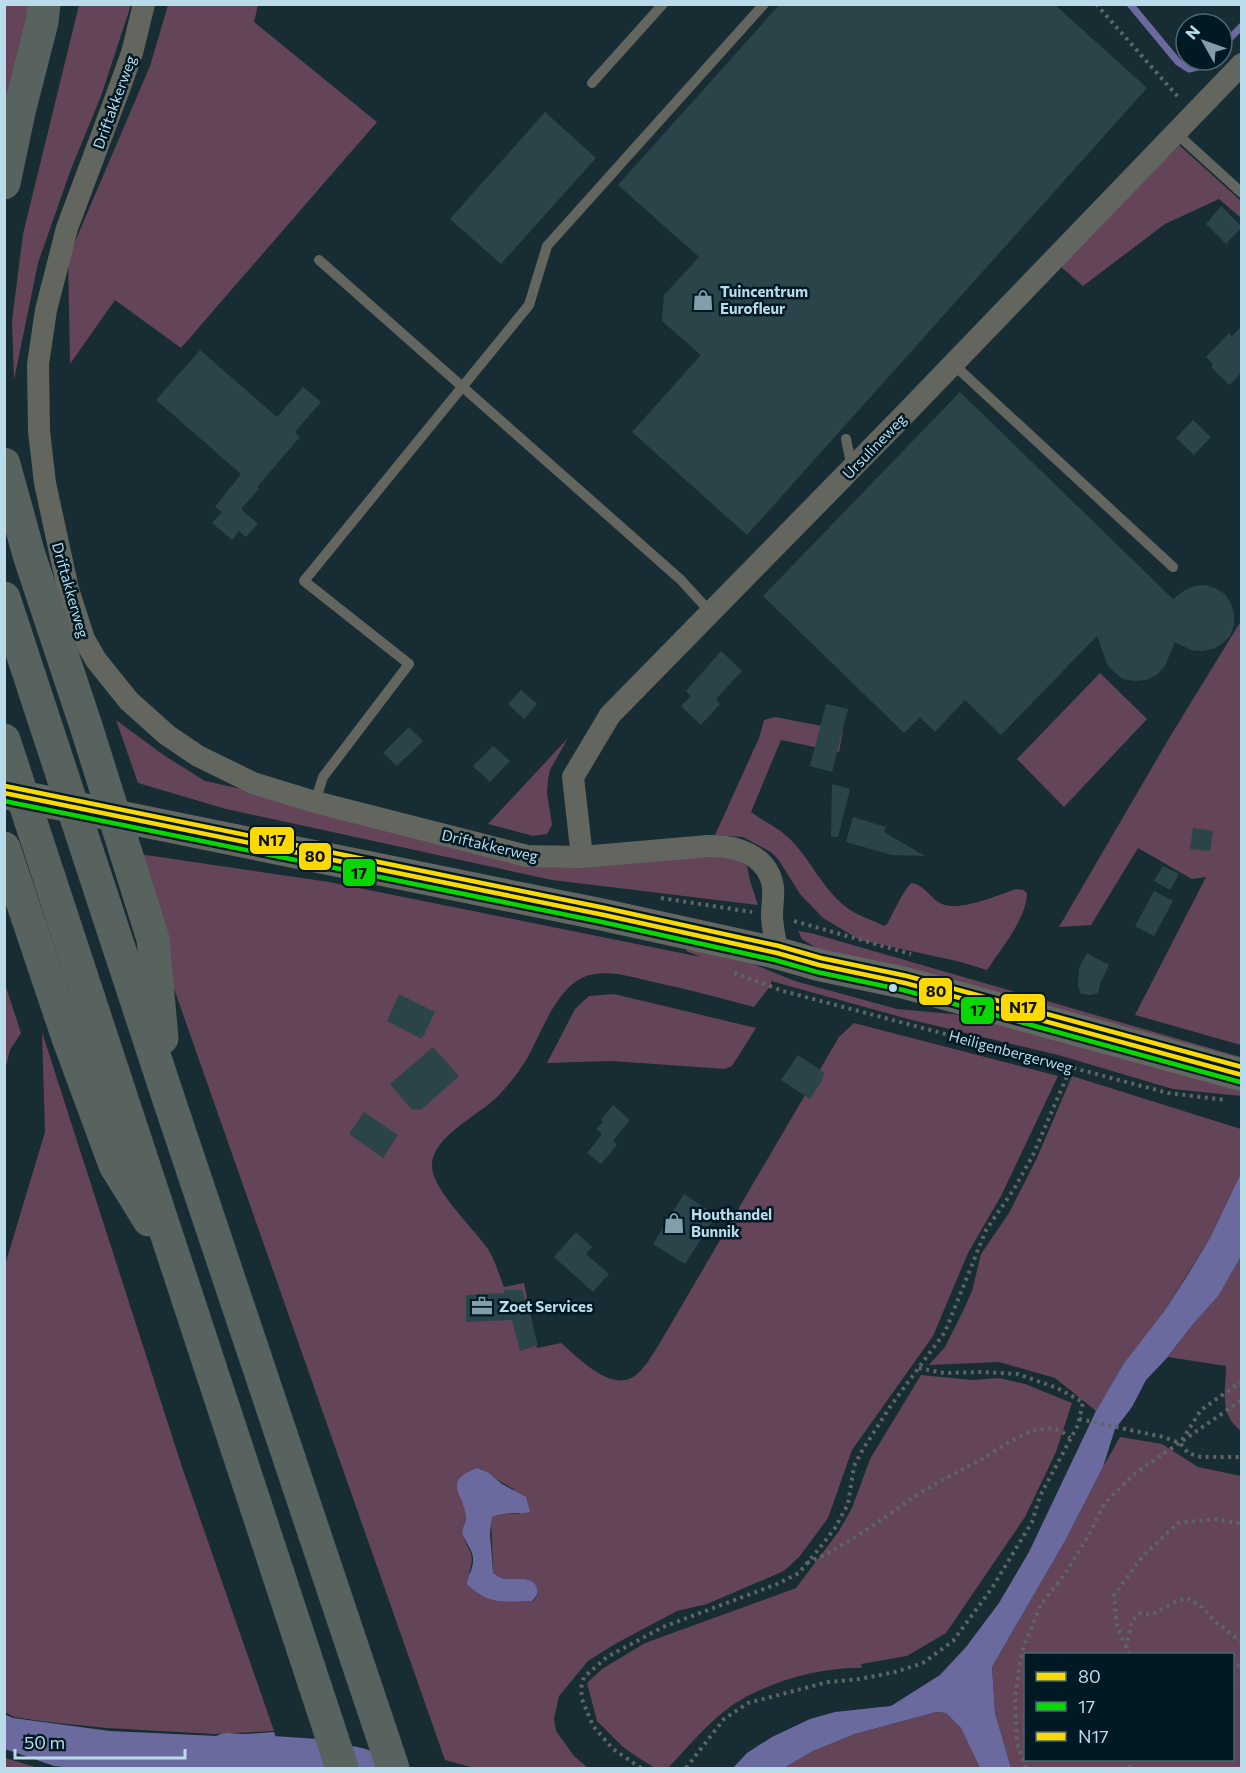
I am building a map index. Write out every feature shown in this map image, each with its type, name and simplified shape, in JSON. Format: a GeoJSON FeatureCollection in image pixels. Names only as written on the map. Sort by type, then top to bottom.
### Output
{"type":"FeatureCollection","features":[{"type":"Feature","properties":{"kind":"highway"},"geometry":{"type":"LineString","coordinates":[[4,183],[42,22],[44,4]]}},
{"type":"Feature","properties":{"kind":"highway"},"geometry":{"type":"LineString","coordinates":[[4,464],[29,555],[153,939],[168,1096]]}},
{"type":"Feature","properties":{"kind":"highway"},"geometry":{"type":"LineString","coordinates":[[4,598],[389,1755]]}},
{"type":"Feature","properties":{"kind":"highway"},"geometry":{"type":"LineString","coordinates":[[4,740],[342,1768]]}},
{"type":"Feature","properties":{"kind":"highway"},"geometry":{"type":"LineString","coordinates":[[4,848],[68,1038],[116,1164],[178,1268]]}},
{"type":"Feature","properties":{"kind":"main road"},"geometry":{"type":"LineString","coordinates":[[4,793],[604,915],[905,983],[1236,1088]]}},
{"type":"Feature","properties":{"kind":"street","name":"Driftakkerweg"},"geometry":{"type":"LineString","coordinates":[[144,4],[122,82],[67,228],[46,310],[38,364],[39,431],[45,483],[55,535],[68,589],[84,639],[107,675],[129,701],[167,735],[198,756],[253,783],[315,802],[527,856],[582,857],[721,846],[742,850],[765,867],[773,884],[772,916],[777,953]]}},
{"type":"Feature","properties":{"kind":"street","name":"Ursulineweg"},"geometry":{"type":"LineString","coordinates":[[582,857],[573,777],[610,715],[712,613],[1242,64]]}},
{"type":"Feature","properties":{"kind":"lane"},"geometry":{"type":"LineString","coordinates":[[592,83],[663,4]]}},
{"type":"Feature","properties":{"kind":"lane"},"geometry":{"type":"LineString","coordinates":[[315,802],[323,777],[409,664],[304,581],[529,305],[547,246],[764,4]]}},
{"type":"Feature","properties":{"kind":"lane"},"geometry":{"type":"LineString","coordinates":[[1176,133],[1242,193]]}},
{"type":"Feature","properties":{"kind":"lane"},"geometry":{"type":"LineString","coordinates":[[319,260],[681,580],[712,613]]}},
{"type":"Feature","properties":{"kind":"lane"},"geometry":{"type":"LineString","coordinates":[[953,364],[1173,567]]}},
{"type":"Feature","properties":{"kind":"lane"},"geometry":{"type":"LineString","coordinates":[[846,439],[852,468]]}},
{"type":"Feature","properties":{"kind":"path"},"geometry":{"type":"LineString","coordinates":[[1096,4],[1193,114]]}},
{"type":"Feature","properties":{"kind":"path","name":"Heiligenbergerweg"},"geometry":{"type":"LineString","coordinates":[[783,990],[1175,1094],[1236,1088]]}},
{"type":"Feature","properties":{"kind":"path"},"geometry":{"type":"LineString","coordinates":[[641,1768],[612,1749],[593,1726],[582,1699],[584,1677],[607,1657],[663,1627],[777,1584],[798,1573],[835,1528],[848,1504],[854,1466],[918,1368],[945,1332],[986,1230],[1014,1189],[1033,1155],[1071,1067]]}},
{"type":"Feature","properties":{"kind":"path"},"geometry":{"type":"LineString","coordinates":[[686,1768],[724,1719],[748,1703],[828,1682],[860,1679],[922,1664],[953,1641],[971,1618],[1032,1522],[1040,1496],[1079,1419],[1083,1402],[1057,1388],[1018,1374],[944,1373],[918,1368]]}},
{"type":"Feature","properties":{"kind":"path"},"geometry":{"type":"LineString","coordinates":[[1180,1443],[1201,1410],[1242,1381]]}},
{"type":"Feature","properties":{"kind":"path"},"geometry":{"type":"LineString","coordinates":[[1026,1768],[1017,1744],[1015,1697],[1022,1650],[1041,1604],[1065,1574],[1104,1504],[1134,1474],[1242,1400]]}},
{"type":"Feature","properties":{"kind":"path"},"geometry":{"type":"LineString","coordinates":[[1079,1419],[1163,1437],[1180,1443],[1188,1453],[1201,1457],[1242,1457]]}},
{"type":"Feature","properties":{"kind":"path"},"geometry":{"type":"LineString","coordinates":[[807,1563],[833,1552],[924,1491],[980,1460],[1005,1443],[1030,1433],[1053,1429],[1063,1432],[1070,1438]]}},
{"type":"Feature","properties":{"kind":"path"},"geometry":{"type":"LineString","coordinates":[[1128,1653],[1117,1626],[1114,1595],[1142,1557],[1178,1523],[1216,1519],[1242,1524]]}},
{"type":"Feature","properties":{"kind":"path"},"geometry":{"type":"LineString","coordinates":[[1126,1648],[1132,1621],[1140,1613],[1148,1615],[1159,1612],[1187,1598],[1200,1605],[1218,1624],[1242,1642]]}},
{"type":"Feature","properties":{"kind":"shaded area"},"geometry":{"type":"Polygon","coordinates":[[[5,5],[36,5],[5,128],[5,5]]]}},
{"type":"Feature","properties":{"kind":"shaded area"},"geometry":{"type":"Polygon","coordinates":[[[79,5],[131,5],[101,96],[71,169],[38,263],[14,380],[12,321],[23,234],[79,5]]]}},
{"type":"Feature","properties":{"kind":"shaded area"},"geometry":{"type":"Polygon","coordinates":[[[168,5],[258,5],[254,22],[377,122],[181,348],[115,300],[70,364],[68,258],[150,66],[168,5]]]}},
{"type":"Feature","properties":{"kind":"shaded area"},"geometry":{"type":"Polygon","coordinates":[[[1178,144],[1241,201],[1241,218],[1219,199],[1165,224],[1083,286],[1060,266],[1178,144]]]}},
{"type":"Feature","properties":{"kind":"shaded area"},"geometry":{"type":"Polygon","coordinates":[[[1241,621],[1241,1045],[1135,1015],[1206,877],[1192,879],[1138,848],[1091,925],[1059,927],[1171,735],[1241,621]]]}},
{"type":"Feature","properties":{"kind":"shaded area"},"geometry":{"type":"Polygon","coordinates":[[[1100,673],[1147,719],[1064,807],[1017,759],[1100,673]]]}},
{"type":"Feature","properties":{"kind":"shaded area"},"geometry":{"type":"Polygon","coordinates":[[[775,717],[843,730],[839,752],[781,740],[751,812],[790,839],[830,891],[850,910],[884,926],[911,883],[920,886],[938,902],[950,906],[979,902],[1016,889],[1027,893],[1023,913],[1018,923],[987,970],[957,961],[860,940],[823,918],[800,894],[771,852],[743,837],[715,835],[759,738],[764,720],[775,717]]]}},
{"type":"Feature","properties":{"kind":"shaded area"},"geometry":{"type":"Polygon","coordinates":[[[116,720],[165,756],[205,781],[279,797],[463,846],[716,854],[737,859],[747,866],[758,905],[552,880],[226,809],[138,783],[116,720]]]}},
{"type":"Feature","properties":{"kind":"shaded area"},"geometry":{"type":"Polygon","coordinates":[[[568,738],[550,770],[548,779],[547,793],[552,825],[547,834],[533,836],[488,824],[568,738]]]}},
{"type":"Feature","properties":{"kind":"shaded area"},"geometry":{"type":"Polygon","coordinates":[[[126,852],[329,882],[701,957],[686,951],[688,945],[743,960],[795,981],[897,1009],[974,1016],[1241,1089],[1241,1096],[1173,1089],[1058,1055],[908,1019],[771,981],[771,985],[754,1007],[613,974],[590,975],[578,980],[568,988],[551,1011],[526,1060],[514,1077],[493,1101],[459,1126],[439,1145],[432,1167],[434,1176],[446,1198],[488,1249],[504,1287],[524,1283],[537,1348],[561,1343],[596,1372],[617,1380],[627,1380],[636,1375],[650,1359],[839,1037],[854,1023],[1058,1076],[1001,1196],[968,1253],[933,1336],[852,1450],[828,1518],[800,1556],[784,1571],[707,1604],[677,1611],[588,1661],[559,1696],[554,1719],[556,1731],[574,1756],[588,1768],[474,1768],[445,1760],[126,852]],[[477,1468],[469,1472],[463,1531],[472,1559],[469,1573],[519,1601],[533,1601],[538,1592],[531,1581],[501,1578],[493,1573],[491,1517],[499,1514],[520,1514],[514,1489],[477,1468]]]}},
{"type":"Feature","properties":{"kind":"shaded area"},"geometry":{"type":"Polygon","coordinates":[[[798,931],[1241,1057],[1241,1065],[818,949],[802,939],[798,931]]]}},
{"type":"Feature","properties":{"kind":"shaded area"},"geometry":{"type":"Polygon","coordinates":[[[5,984],[21,1033],[10,1050],[6,1066],[5,984]]]}},
{"type":"Feature","properties":{"kind":"shaded area"},"geometry":{"type":"Polygon","coordinates":[[[614,994],[756,1028],[732,1066],[725,1069],[612,1061],[547,1063],[575,1009],[589,996],[614,994]]]}},
{"type":"Feature","properties":{"kind":"shaded area"},"geometry":{"type":"Polygon","coordinates":[[[42,1032],[181,1464],[274,1731],[214,1734],[107,1728],[14,1717],[5,1712],[5,1265],[45,1132],[42,1032]]]}},
{"type":"Feature","properties":{"kind":"shaded area"},"geometry":{"type":"Polygon","coordinates":[[[1072,1076],[1241,1129],[1241,1173],[1210,1238],[1165,1310],[1124,1363],[1096,1411],[1055,1378],[999,1362],[929,1365],[945,1347],[964,1309],[972,1291],[981,1254],[1009,1213],[1037,1158],[1072,1076]]]}},
{"type":"Feature","properties":{"kind":"shaded area"},"geometry":{"type":"Polygon","coordinates":[[[1241,1256],[1241,1431],[1229,1417],[1226,1409],[1226,1366],[1168,1357],[1219,1295],[1241,1256]]]}},
{"type":"Feature","properties":{"kind":"shaded area"},"geometry":{"type":"Polygon","coordinates":[[[921,1375],[972,1380],[999,1378],[1025,1384],[1072,1403],[1056,1452],[1025,1517],[946,1633],[907,1656],[861,1664],[862,1668],[829,1670],[796,1677],[748,1696],[716,1718],[668,1768],[655,1768],[622,1746],[597,1721],[587,1683],[602,1669],[645,1643],[796,1588],[839,1531],[852,1508],[870,1459],[921,1375]]]}},
{"type":"Feature","properties":{"kind":"shaded area"},"geometry":{"type":"Polygon","coordinates":[[[1120,1437],[1162,1444],[1198,1467],[1241,1476],[1241,1768],[1011,1768],[995,1713],[992,1667],[1065,1541],[1120,1437]]]}},
{"type":"Feature","properties":{"kind":"shaded area"},"geometry":{"type":"Polygon","coordinates":[[[936,1712],[946,1713],[961,1728],[980,1768],[784,1768],[813,1751],[855,1734],[936,1712]]]}},
{"type":"Feature","properties":{"kind":"shaded area"},"geometry":{"type":"Polygon","coordinates":[[[5,1758],[39,1768],[5,1768],[5,1758]]]}},
{"type":"Feature","properties":{"kind":"water"},"geometry":{"type":"Polygon","coordinates":[[[1241,1173],[1241,1256],[1219,1295],[1146,1380],[1132,1407],[1115,1429],[1103,1467],[1065,1541],[992,1667],[995,1713],[1011,1768],[980,1768],[961,1728],[946,1713],[936,1712],[855,1734],[813,1751],[784,1768],[733,1768],[747,1753],[772,1737],[810,1719],[835,1712],[891,1706],[940,1675],[966,1647],[999,1603],[1029,1552],[1096,1411],[1124,1363],[1165,1310],[1187,1276],[1210,1238],[1241,1173]]]}},
{"type":"Feature","properties":{"kind":"water"},"geometry":{"type":"Polygon","coordinates":[[[477,1468],[489,1473],[502,1484],[526,1497],[530,1512],[501,1514],[492,1517],[490,1533],[493,1573],[501,1578],[531,1581],[538,1592],[532,1601],[490,1599],[467,1584],[473,1557],[463,1535],[466,1517],[457,1483],[466,1473],[477,1468]]]}},
{"type":"Feature","properties":{"kind":"water"},"geometry":{"type":"Polygon","coordinates":[[[4,1714],[13,1718],[110,1731],[217,1736],[274,1732],[286,1768],[74,1768],[54,1766],[5,1749],[4,1714]]]}},
{"type":"Feature","properties":{"kind":"building"},"geometry":{"type":"Polygon","coordinates":[[[780,4],[1054,4],[1147,88],[747,535],[632,432],[701,355],[662,321],[664,295],[699,257],[618,185],[780,4]]]}},
{"type":"Feature","properties":{"kind":"building"},"geometry":{"type":"Polygon","coordinates":[[[545,112],[596,158],[501,264],[450,219],[545,112]]]}},
{"type":"Feature","properties":{"kind":"building"},"geometry":{"type":"Polygon","coordinates":[[[1221,206],[1242,227],[1226,244],[1206,224],[1221,206]]]}},
{"type":"Feature","properties":{"kind":"building"},"geometry":{"type":"Polygon","coordinates":[[[1242,326],[1242,372],[1229,385],[1211,367],[1213,364],[1206,357],[1229,333],[1232,336],[1242,326]]]}},
{"type":"Feature","properties":{"kind":"building"},"geometry":{"type":"Polygon","coordinates":[[[200,350],[277,417],[303,387],[321,402],[295,432],[300,437],[241,509],[258,524],[246,537],[239,531],[232,540],[212,523],[222,512],[215,507],[241,474],[156,400],[200,350]]]}},
{"type":"Feature","properties":{"kind":"building"},"geometry":{"type":"Polygon","coordinates":[[[960,392],[1173,599],[1185,590],[1205,585],[1225,594],[1234,614],[1234,625],[1230,636],[1213,649],[1202,651],[1191,650],[1175,642],[1165,666],[1157,675],[1146,680],[1135,681],[1123,679],[1107,664],[1097,636],[1001,735],[965,700],[935,732],[920,717],[904,733],[763,596],[960,392]]]}},
{"type":"Feature","properties":{"kind":"building"},"geometry":{"type":"Polygon","coordinates":[[[1193,420],[1211,437],[1194,455],[1176,438],[1193,420]]]}},
{"type":"Feature","properties":{"kind":"building"},"geometry":{"type":"Polygon","coordinates":[[[721,651],[742,671],[716,699],[720,704],[701,725],[681,706],[691,696],[686,691],[721,651]]]}},
{"type":"Feature","properties":{"kind":"building"},"geometry":{"type":"Polygon","coordinates":[[[521,690],[537,704],[524,719],[508,704],[521,690]]]}},
{"type":"Feature","properties":{"kind":"building"},"geometry":{"type":"Polygon","coordinates":[[[826,704],[848,709],[832,772],[810,766],[826,704]]]}},
{"type":"Feature","properties":{"kind":"building"},"geometry":{"type":"Polygon","coordinates":[[[409,727],[423,741],[397,766],[383,753],[409,727]]]}},
{"type":"Feature","properties":{"kind":"building"},"geometry":{"type":"Polygon","coordinates":[[[493,746],[510,761],[490,782],[473,766],[493,746]]]}},
{"type":"Feature","properties":{"kind":"building"},"geometry":{"type":"Polygon","coordinates":[[[832,784],[850,789],[838,837],[831,837],[832,784]]]}},
{"type":"Feature","properties":{"kind":"building"},"geometry":{"type":"Polygon","coordinates":[[[853,817],[886,827],[884,832],[925,856],[892,855],[846,842],[853,817]]]}},
{"type":"Feature","properties":{"kind":"building"},"geometry":{"type":"Polygon","coordinates":[[[1193,828],[1213,831],[1210,851],[1190,849],[1193,828]]]}},
{"type":"Feature","properties":{"kind":"building"},"geometry":{"type":"Polygon","coordinates":[[[1163,866],[1179,874],[1170,890],[1154,881],[1163,866]]]}},
{"type":"Feature","properties":{"kind":"building"},"geometry":{"type":"Polygon","coordinates":[[[1154,891],[1173,901],[1154,936],[1135,926],[1154,891]]]}},
{"type":"Feature","properties":{"kind":"building"},"geometry":{"type":"Polygon","coordinates":[[[1087,953],[1109,965],[1098,993],[1091,995],[1081,994],[1078,986],[1079,968],[1087,953]]]}},
{"type":"Feature","properties":{"kind":"building"},"geometry":{"type":"Polygon","coordinates":[[[399,994],[435,1012],[422,1039],[387,1021],[399,994]]]}},
{"type":"Feature","properties":{"kind":"building"},"geometry":{"type":"Polygon","coordinates":[[[433,1047],[459,1076],[421,1110],[411,1109],[390,1084],[433,1047]]]}},
{"type":"Feature","properties":{"kind":"building"},"geometry":{"type":"Polygon","coordinates":[[[798,1055],[825,1073],[810,1099],[781,1080],[798,1055]]]}},
{"type":"Feature","properties":{"kind":"building"},"geometry":{"type":"Polygon","coordinates":[[[613,1105],[630,1120],[613,1141],[617,1145],[601,1164],[587,1153],[602,1134],[596,1129],[613,1105]]]}},
{"type":"Feature","properties":{"kind":"building"},"geometry":{"type":"Polygon","coordinates":[[[364,1112],[398,1135],[383,1158],[349,1134],[364,1112]]]}},
{"type":"Feature","properties":{"kind":"building"},"geometry":{"type":"Polygon","coordinates":[[[684,1194],[716,1215],[685,1264],[653,1244],[684,1194]]]}},
{"type":"Feature","properties":{"kind":"building"},"geometry":{"type":"Polygon","coordinates":[[[576,1232],[592,1247],[586,1254],[609,1274],[593,1292],[554,1257],[576,1232]]]}},
{"type":"Feature","properties":{"kind":"building"},"geometry":{"type":"Polygon","coordinates":[[[504,1290],[522,1290],[538,1345],[520,1351],[512,1320],[466,1322],[466,1295],[504,1293],[504,1290]]]}},
{"type":"Feature","properties":{"kind":"waterway"},"geometry":{"type":"LineString","coordinates":[[1130,4],[1174,57]]}},
{"type":"Feature","properties":{"kind":"waterway"},"geometry":{"type":"LineString","coordinates":[[1234,34],[1242,26]]}},
{"type":"Feature","properties":{"kind":"waterway"},"geometry":{"type":"LineString","coordinates":[[227,1753],[317,1759],[360,1768]]}},
{"type":"Feature","properties":{"kind":"transit line","name":"N17"},"geometry":{"type":"LineString","coordinates":[[5,786],[605,908],[779,946],[821,958],[907,976],[1242,1067]]}},
{"type":"Feature","properties":{"kind":"transit line","name":"80"},"geometry":{"type":"LineString","coordinates":[[4,793],[604,915],[777,953],[819,965],[905,983],[1242,1075]]}},
{"type":"Feature","properties":{"kind":"transit line","name":"17"},"geometry":{"type":"LineString","coordinates":[[4,801],[602,922],[775,960],[817,972],[903,990],[1240,1082]]}},
{"type":"Feature","properties":{"kind":"place","name":"Tuincentrum Eurofleur"},"geometry":{"type":"Point","coordinates":[703,300]}},
{"type":"Feature","properties":{"kind":"place","name":"Houthandel Bunnik"},"geometry":{"type":"Point","coordinates":[674,1223]}},
{"type":"Feature","properties":{"kind":"place","name":"Zoet Services"},"geometry":{"type":"Point","coordinates":[482,1306]}}]}
